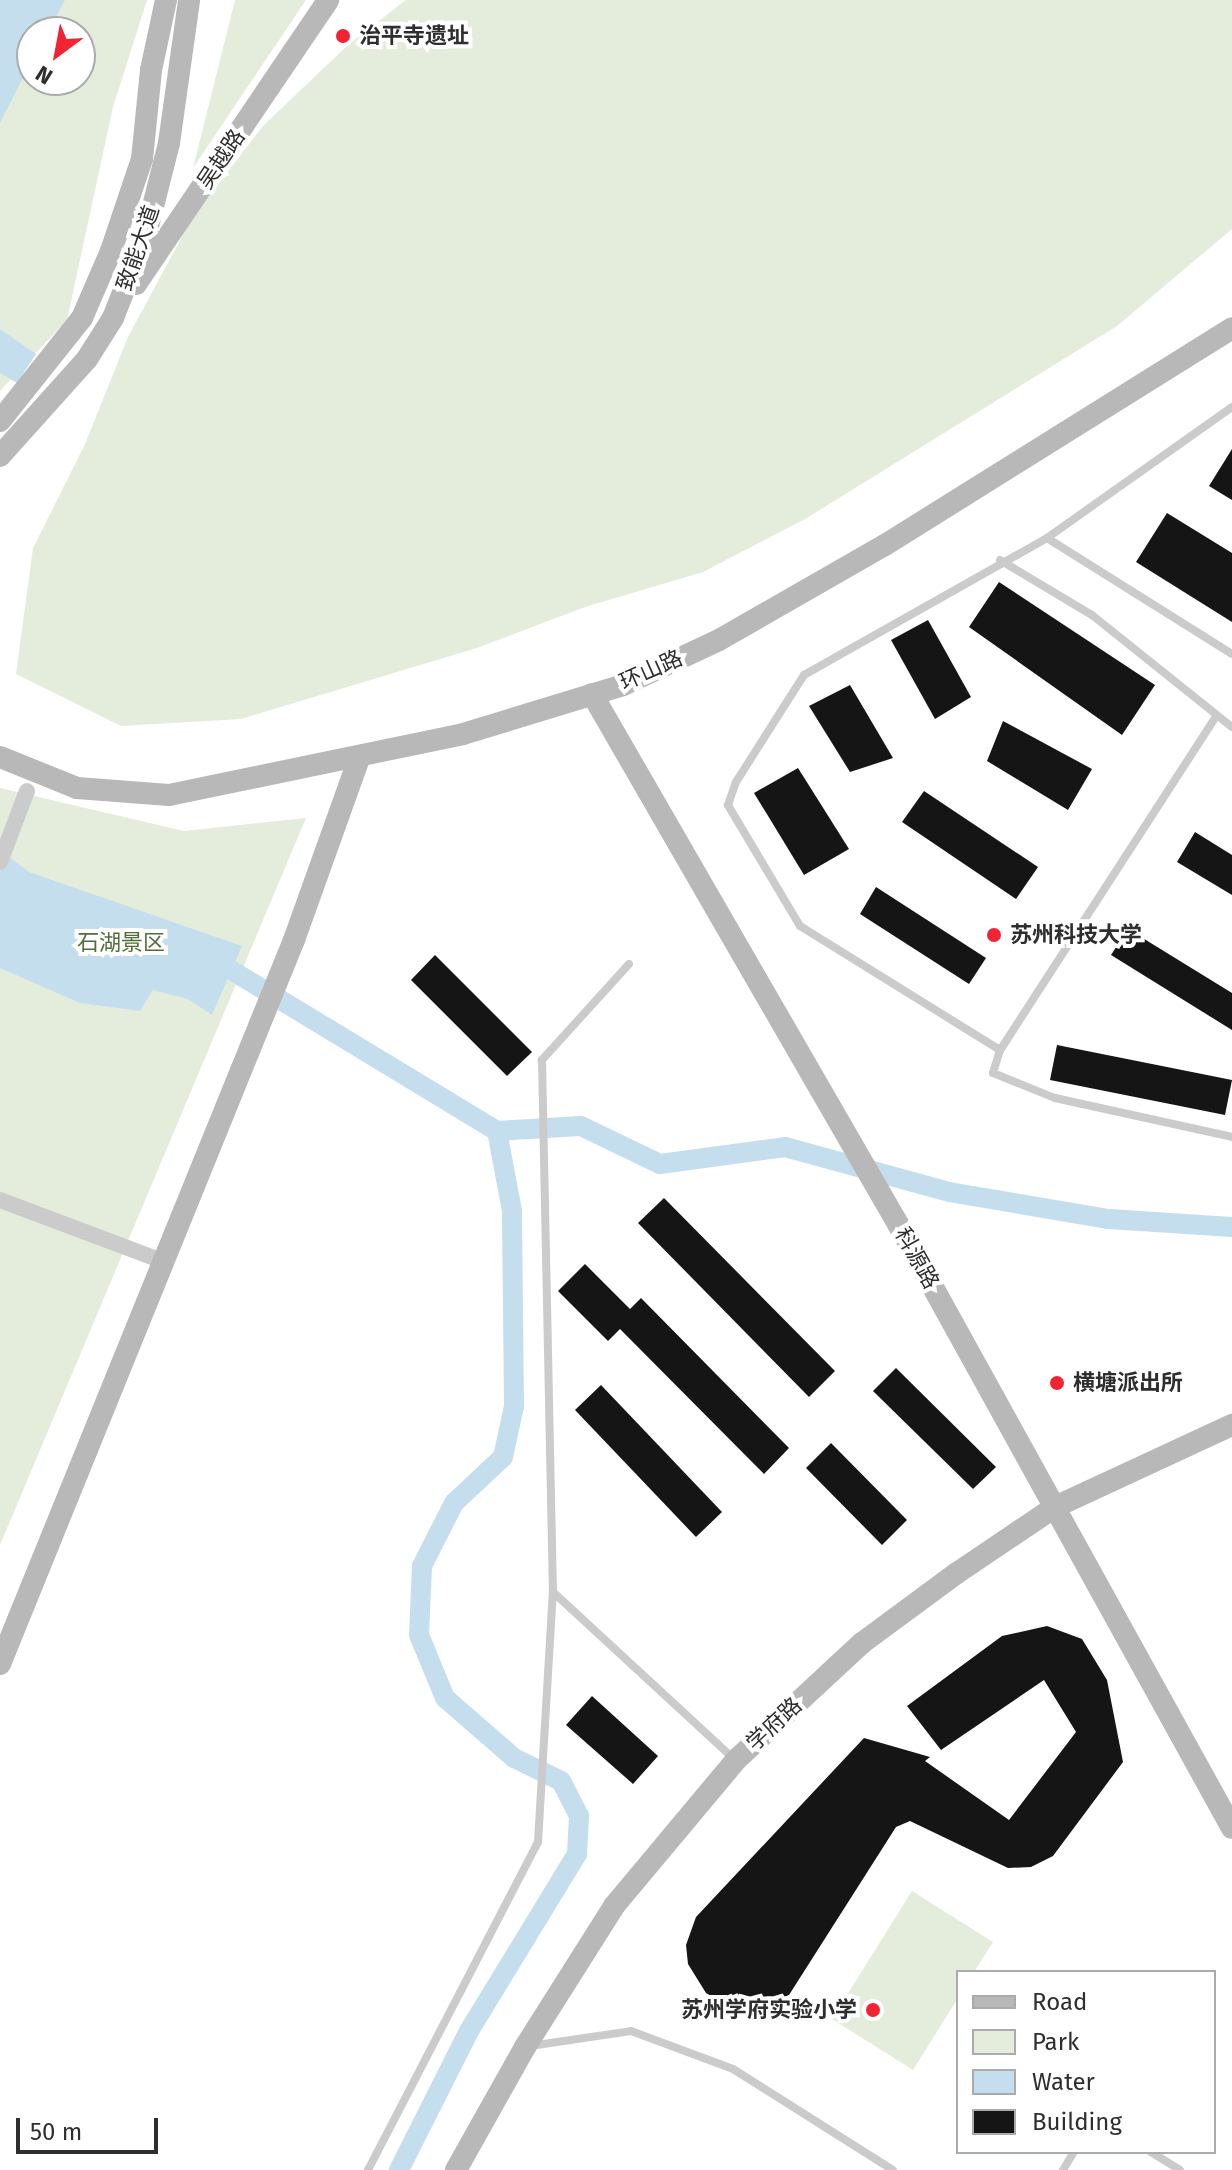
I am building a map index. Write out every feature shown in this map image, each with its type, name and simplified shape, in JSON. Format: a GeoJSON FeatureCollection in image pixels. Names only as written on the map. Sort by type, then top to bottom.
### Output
{"type":"FeatureCollection","features":[{"type":"Feature","properties":{"kind":"street","name":"致能大道"},"geometry":{"type":"LineString","coordinates":[[0,421],[82,318],[111,251],[142,159],[151,70],[166,0]]}},
{"type":"Feature","properties":{"kind":"street","name":"致能大道"},"geometry":{"type":"LineString","coordinates":[[0,456],[87,359],[113,318],[146,234],[169,143],[189,0]]}},
{"type":"Feature","properties":{"kind":"street","name":"吴越路"},"geometry":{"type":"LineString","coordinates":[[113,318],[328,0]]}},
{"type":"Feature","properties":{"kind":"street","name":"环山路"},"geometry":{"type":"LineString","coordinates":[[0,757],[77,788],[169,795],[463,734],[592,694],[719,640],[885,545],[1232,328]]}},
{"type":"Feature","properties":{"kind":"street","name":"科源路"},"geometry":{"type":"LineString","coordinates":[[592,694],[898,1224],[1232,1828]]}},
{"type":"Feature","properties":{"kind":"street"},"geometry":{"type":"LineString","coordinates":[[2,1653],[294,940],[359,758]]}},
{"type":"Feature","properties":{"kind":"street"},"geometry":{"type":"LineString","coordinates":[[0,862],[27,791]]}},
{"type":"Feature","properties":{"kind":"street"},"geometry":{"type":"LineString","coordinates":[[0,1200],[162,1261]]}},
{"type":"Feature","properties":{"kind":"street","name":"学府路"},"geometry":{"type":"LineString","coordinates":[[456,2170],[525,2047],[614,1906],[736,1760],[862,1643],[1055,1507],[1232,1425]]}},
{"type":"Feature","properties":{"kind":"lane"},"geometry":{"type":"LineString","coordinates":[[1000,1050],[800,926],[728,805],[736,782],[804,675],[1000,560],[1047,538],[1232,407]]}},
{"type":"Feature","properties":{"kind":"lane"},"geometry":{"type":"LineString","coordinates":[[1047,538],[1232,654]]}},
{"type":"Feature","properties":{"kind":"lane"},"geometry":{"type":"LineString","coordinates":[[1000,560],[1092,615],[1215,718],[1232,727]]}},
{"type":"Feature","properties":{"kind":"lane"},"geometry":{"type":"LineString","coordinates":[[1215,718],[1000,1050],[993,1073],[1055,1098],[1232,1137]]}},
{"type":"Feature","properties":{"kind":"lane"},"geometry":{"type":"LineString","coordinates":[[368,2170],[538,1842],[553,1592],[542,1060],[629,964]]}},
{"type":"Feature","properties":{"kind":"lane"},"geometry":{"type":"LineString","coordinates":[[553,1592],[736,1760]]}},
{"type":"Feature","properties":{"kind":"lane"},"geometry":{"type":"LineString","coordinates":[[525,2047],[631,2031],[733,2069],[893,2170]]}},
{"type":"Feature","properties":{"kind":"lane"},"geometry":{"type":"LineString","coordinates":[[1154,2154],[1180,2170]]}},
{"type":"Feature","properties":{"kind":"green space"},"geometry":{"type":"Polygon","coordinates":[[[0,0],[147,0],[113,107],[67,320],[0,391],[0,0]]]}},
{"type":"Feature","properties":{"kind":"green space"},"geometry":{"type":"Polygon","coordinates":[[[235,0],[306,0],[193,168],[235,0]]]}},
{"type":"Feature","properties":{"kind":"green space"},"geometry":{"type":"Polygon","coordinates":[[[406,0],[1232,0],[1232,229],[1117,326],[805,519],[703,572],[585,607],[477,648],[241,719],[121,726],[16,674],[33,548],[85,444],[128,337],[192,218],[263,126],[349,44],[406,0]]]}},
{"type":"Feature","properties":{"kind":"green space","name":"石湖景区"},"geometry":{"type":"Polygon","coordinates":[[[0,788],[184,831],[306,818],[0,1545],[0,788]]]}},
{"type":"Feature","properties":{"kind":"green space"},"geometry":{"type":"Polygon","coordinates":[[[912,1891],[993,1942],[975,1970],[956,1970],[956,2001],[913,2070],[832,2019],[912,1891]]]}},
{"type":"Feature","properties":{"kind":"water"},"geometry":{"type":"Polygon","coordinates":[[[0,0],[65,0],[56,16],[16,16],[16,92],[0,123],[0,0]]]}},
{"type":"Feature","properties":{"kind":"water"},"geometry":{"type":"Polygon","coordinates":[[[0,329],[36,354],[17,383],[0,373],[0,329]]]}},
{"type":"Feature","properties":{"kind":"water"},"geometry":{"type":"Polygon","coordinates":[[[0,850],[29,872],[242,946],[212,1015],[188,999],[153,990],[140,1011],[80,1003],[0,968],[0,850]]]}},
{"type":"Feature","properties":{"kind":"building"},"geometry":{"type":"Polygon","coordinates":[[[1232,449],[1232,500],[1209,486],[1232,449]]]}},
{"type":"Feature","properties":{"kind":"building"},"geometry":{"type":"Polygon","coordinates":[[[1167,513],[1232,553],[1232,622],[1136,562],[1167,513]]]}},
{"type":"Feature","properties":{"kind":"building"},"geometry":{"type":"Polygon","coordinates":[[[999,582],[1155,685],[1122,735],[969,627],[999,582]]]}},
{"type":"Feature","properties":{"kind":"building"},"geometry":{"type":"Polygon","coordinates":[[[928,620],[971,697],[935,719],[891,640],[928,620]]]}},
{"type":"Feature","properties":{"kind":"building"},"geometry":{"type":"Polygon","coordinates":[[[850,685],[893,758],[850,772],[809,706],[850,685]]]}},
{"type":"Feature","properties":{"kind":"building"},"geometry":{"type":"Polygon","coordinates":[[[1003,721],[1092,769],[1068,810],[987,761],[1003,721]]]}},
{"type":"Feature","properties":{"kind":"building"},"geometry":{"type":"Polygon","coordinates":[[[798,768],[849,849],[804,875],[754,793],[798,768]]]}},
{"type":"Feature","properties":{"kind":"building"},"geometry":{"type":"Polygon","coordinates":[[[924,791],[1038,867],[1016,899],[902,822],[924,791]]]}},
{"type":"Feature","properties":{"kind":"building"},"geometry":{"type":"Polygon","coordinates":[[[1195,832],[1232,855],[1232,895],[1177,862],[1195,832]]]}},
{"type":"Feature","properties":{"kind":"building"},"geometry":{"type":"Polygon","coordinates":[[[876,887],[986,958],[969,984],[860,914],[876,887]]]}},
{"type":"Feature","properties":{"kind":"building"},"geometry":{"type":"Polygon","coordinates":[[[1128,929],[1232,993],[1232,1030],[1111,955],[1128,929]]]}},
{"type":"Feature","properties":{"kind":"building"},"geometry":{"type":"Polygon","coordinates":[[[435,955],[532,1052],[507,1076],[411,980],[435,955]]]}},
{"type":"Feature","properties":{"kind":"building"},"geometry":{"type":"Polygon","coordinates":[[[1057,1045],[1232,1080],[1225,1115],[1050,1080],[1057,1045]]]}},
{"type":"Feature","properties":{"kind":"building"},"geometry":{"type":"Polygon","coordinates":[[[664,1198],[835,1371],[809,1397],[638,1223],[664,1198]]]}},
{"type":"Feature","properties":{"kind":"building"},"geometry":{"type":"Polygon","coordinates":[[[585,1264],[630,1309],[641,1298],[789,1448],[764,1474],[620,1329],[608,1341],[558,1291],[585,1264]]]}},
{"type":"Feature","properties":{"kind":"building"},"geometry":{"type":"Polygon","coordinates":[[[896,1368],[996,1467],[973,1489],[873,1391],[896,1368]]]}},
{"type":"Feature","properties":{"kind":"building"},"geometry":{"type":"Polygon","coordinates":[[[601,1385],[722,1512],[696,1537],[575,1410],[601,1385]]]}},
{"type":"Feature","properties":{"kind":"building"},"geometry":{"type":"Polygon","coordinates":[[[831,1443],[907,1520],[882,1545],[806,1468],[831,1443]]]}},
{"type":"Feature","properties":{"kind":"building"},"geometry":{"type":"Polygon","coordinates":[[[1047,1626],[1082,1639],[1107,1680],[1123,1762],[1053,1856],[1031,1867],[1008,1868],[910,1821],[896,1827],[789,1995],[750,2010],[730,2007],[706,1993],[688,1964],[686,1945],[696,1917],[864,1738],[930,1757],[925,1761],[1009,1820],[1076,1732],[1044,1680],[941,1750],[907,1706],[1002,1636],[1047,1626]]]}},
{"type":"Feature","properties":{"kind":"building"},"geometry":{"type":"Polygon","coordinates":[[[592,1696],[658,1756],[633,1784],[566,1725],[592,1696]]]}},
{"type":"Feature","properties":{"kind":"waterway"},"geometry":{"type":"LineString","coordinates":[[208,956],[497,1131],[581,1126],[660,1164],[785,1147],[949,1192],[1109,1219],[1232,1227]]}},
{"type":"Feature","properties":{"kind":"waterway"},"geometry":{"type":"LineString","coordinates":[[399,2170],[469,2031],[577,1854],[579,1816],[561,1781],[514,1758],[445,1698],[419,1635],[422,1566],[454,1503],[503,1457],[514,1406],[512,1211],[497,1131]]}},
{"type":"Feature","properties":{"kind":"place","name":"治平寺遗址"},"geometry":{"type":"Point","coordinates":[343,36]}},
{"type":"Feature","properties":{"kind":"place","name":"苏州科技大学"},"geometry":{"type":"Point","coordinates":[994,935]}},
{"type":"Feature","properties":{"kind":"place","name":"横塘派出所"},"geometry":{"type":"Point","coordinates":[1057,1383]}},
{"type":"Feature","properties":{"kind":"place","name":"苏州学府实验小学"},"geometry":{"type":"Point","coordinates":[873,2010]}}]}
